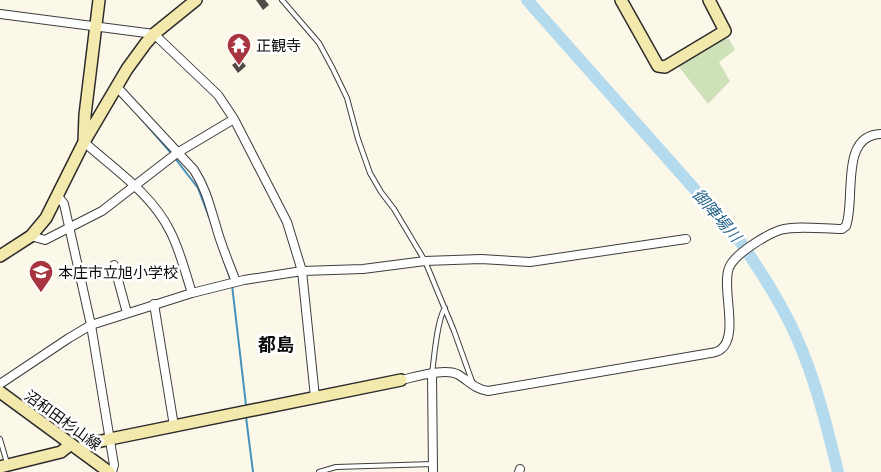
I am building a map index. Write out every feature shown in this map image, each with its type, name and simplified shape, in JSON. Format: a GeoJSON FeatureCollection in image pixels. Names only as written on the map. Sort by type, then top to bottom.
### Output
{"type":"FeatureCollection","features":[{"type":"Feature","properties":{"kind":"street"},"geometry":{"type":"LineString","coordinates":[[84,142],[85,115],[99,0]]}},
{"type":"Feature","properties":{"kind":"street"},"geometry":{"type":"LineString","coordinates":[[0,256],[31,236],[46,218],[84,142],[127,69],[154,34],[196,0]]}},
{"type":"Feature","properties":{"kind":"street"},"geometry":{"type":"LineString","coordinates":[[621,0],[658,66],[665,67],[725,30],[709,0]]}},
{"type":"Feature","properties":{"kind":"street"},"geometry":{"type":"LineString","coordinates":[[0,14],[154,34],[218,95],[234,119],[287,222],[302,271],[315,398]]}},
{"type":"Feature","properties":{"kind":"street"},"geometry":{"type":"LineString","coordinates":[[117,86],[194,170],[209,200],[236,282]]}},
{"type":"Feature","properties":{"kind":"street"},"geometry":{"type":"LineString","coordinates":[[31,236],[46,240],[102,211],[177,153],[234,119]]}},
{"type":"Feature","properties":{"kind":"street"},"geometry":{"type":"LineString","coordinates":[[5,468],[75,447],[110,439],[432,374],[454,373],[473,386],[488,390],[720,350],[725,344],[729,332],[728,270],[734,259],[780,230],[791,228],[842,229],[846,226],[855,151],[868,136],[881,134]]}},
{"type":"Feature","properties":{"kind":"street"},"geometry":{"type":"LineString","coordinates":[[84,142],[149,200],[169,229],[176,244],[192,293]]}},
{"type":"Feature","properties":{"kind":"street"},"geometry":{"type":"LineString","coordinates":[[58,196],[64,204],[91,325],[114,465],[111,472]]}},
{"type":"Feature","properties":{"kind":"street"},"geometry":{"type":"LineString","coordinates":[[0,384],[68,338],[91,325],[154,304],[236,282],[302,271],[363,269],[425,261],[481,259],[530,262],[686,239]]}},
{"type":"Feature","properties":{"kind":"street"},"geometry":{"type":"LineString","coordinates":[[114,265],[127,313]]}},
{"type":"Feature","properties":{"kind":"street"},"geometry":{"type":"LineString","coordinates":[[154,304],[174,426]]}},
{"type":"Feature","properties":{"kind":"street"},"geometry":{"type":"LineString","coordinates":[[432,374],[433,468]]}},
{"type":"Feature","properties":{"kind":"street","name":"沼和田杉山線"},"geometry":{"type":"LineString","coordinates":[[0,392],[111,472]]}},
{"type":"Feature","properties":{"kind":"lane"},"geometry":{"type":"LineString","coordinates":[[282,0],[318,43],[347,98],[358,139],[370,172],[425,261],[472,378],[473,386]]}},
{"type":"Feature","properties":{"kind":"lane"},"geometry":{"type":"LineString","coordinates":[[432,374],[442,312],[445,308]]}},
{"type":"Feature","properties":{"kind":"lane"},"geometry":{"type":"LineString","coordinates":[[0,439],[5,468]]}},
{"type":"Feature","properties":{"kind":"lane"},"geometry":{"type":"LineString","coordinates":[[318,472],[336,467],[433,468]]}},
{"type":"Feature","properties":{"kind":"green space"},"geometry":{"type":"Polygon","coordinates":[[[724,38],[729,39],[735,50],[719,62],[730,81],[708,104],[679,67],[680,64],[724,38]]]}},
{"type":"Feature","properties":{"kind":"building"},"geometry":{"type":"Polygon","coordinates":[[[256,0],[265,0],[269,5],[263,10],[256,0]]]}},
{"type":"Feature","properties":{"kind":"building","name":"正観寺"},"geometry":{"type":"Polygon","coordinates":[[[240,59],[246,66],[238,73],[232,65],[240,59]]]}},
{"type":"Feature","properties":{"kind":"waterway","name":"御陣場川"},"geometry":{"type":"LineString","coordinates":[[527,0],[737,237],[755,264],[781,306],[796,335],[808,365],[818,395],[838,472]]}},
{"type":"Feature","properties":{"kind":"waterway"},"geometry":{"type":"LineString","coordinates":[[138,115],[171,153]]}},
{"type":"Feature","properties":{"kind":"waterway"},"geometry":{"type":"LineString","coordinates":[[174,157],[198,188],[209,217]]}},
{"type":"Feature","properties":{"kind":"waterway"},"geometry":{"type":"LineString","coordinates":[[224,261],[231,281]]}},
{"type":"Feature","properties":{"kind":"waterway"},"geometry":{"type":"LineString","coordinates":[[232,285],[246,405]]}},
{"type":"Feature","properties":{"kind":"waterway"},"geometry":{"type":"LineString","coordinates":[[246,417],[253,472]]}},
{"type":"Feature","properties":{"kind":"place","name":"正観寺"},"geometry":{"type":"Point","coordinates":[239,66]}},
{"type":"Feature","properties":{"kind":"place","name":"本庄市立旭小学校"},"geometry":{"type":"Point","coordinates":[41,293]}},
{"type":"Feature","properties":{"kind":"district","name":"都島"},"geometry":{"type":"Point","coordinates":[276,344]}}]}
